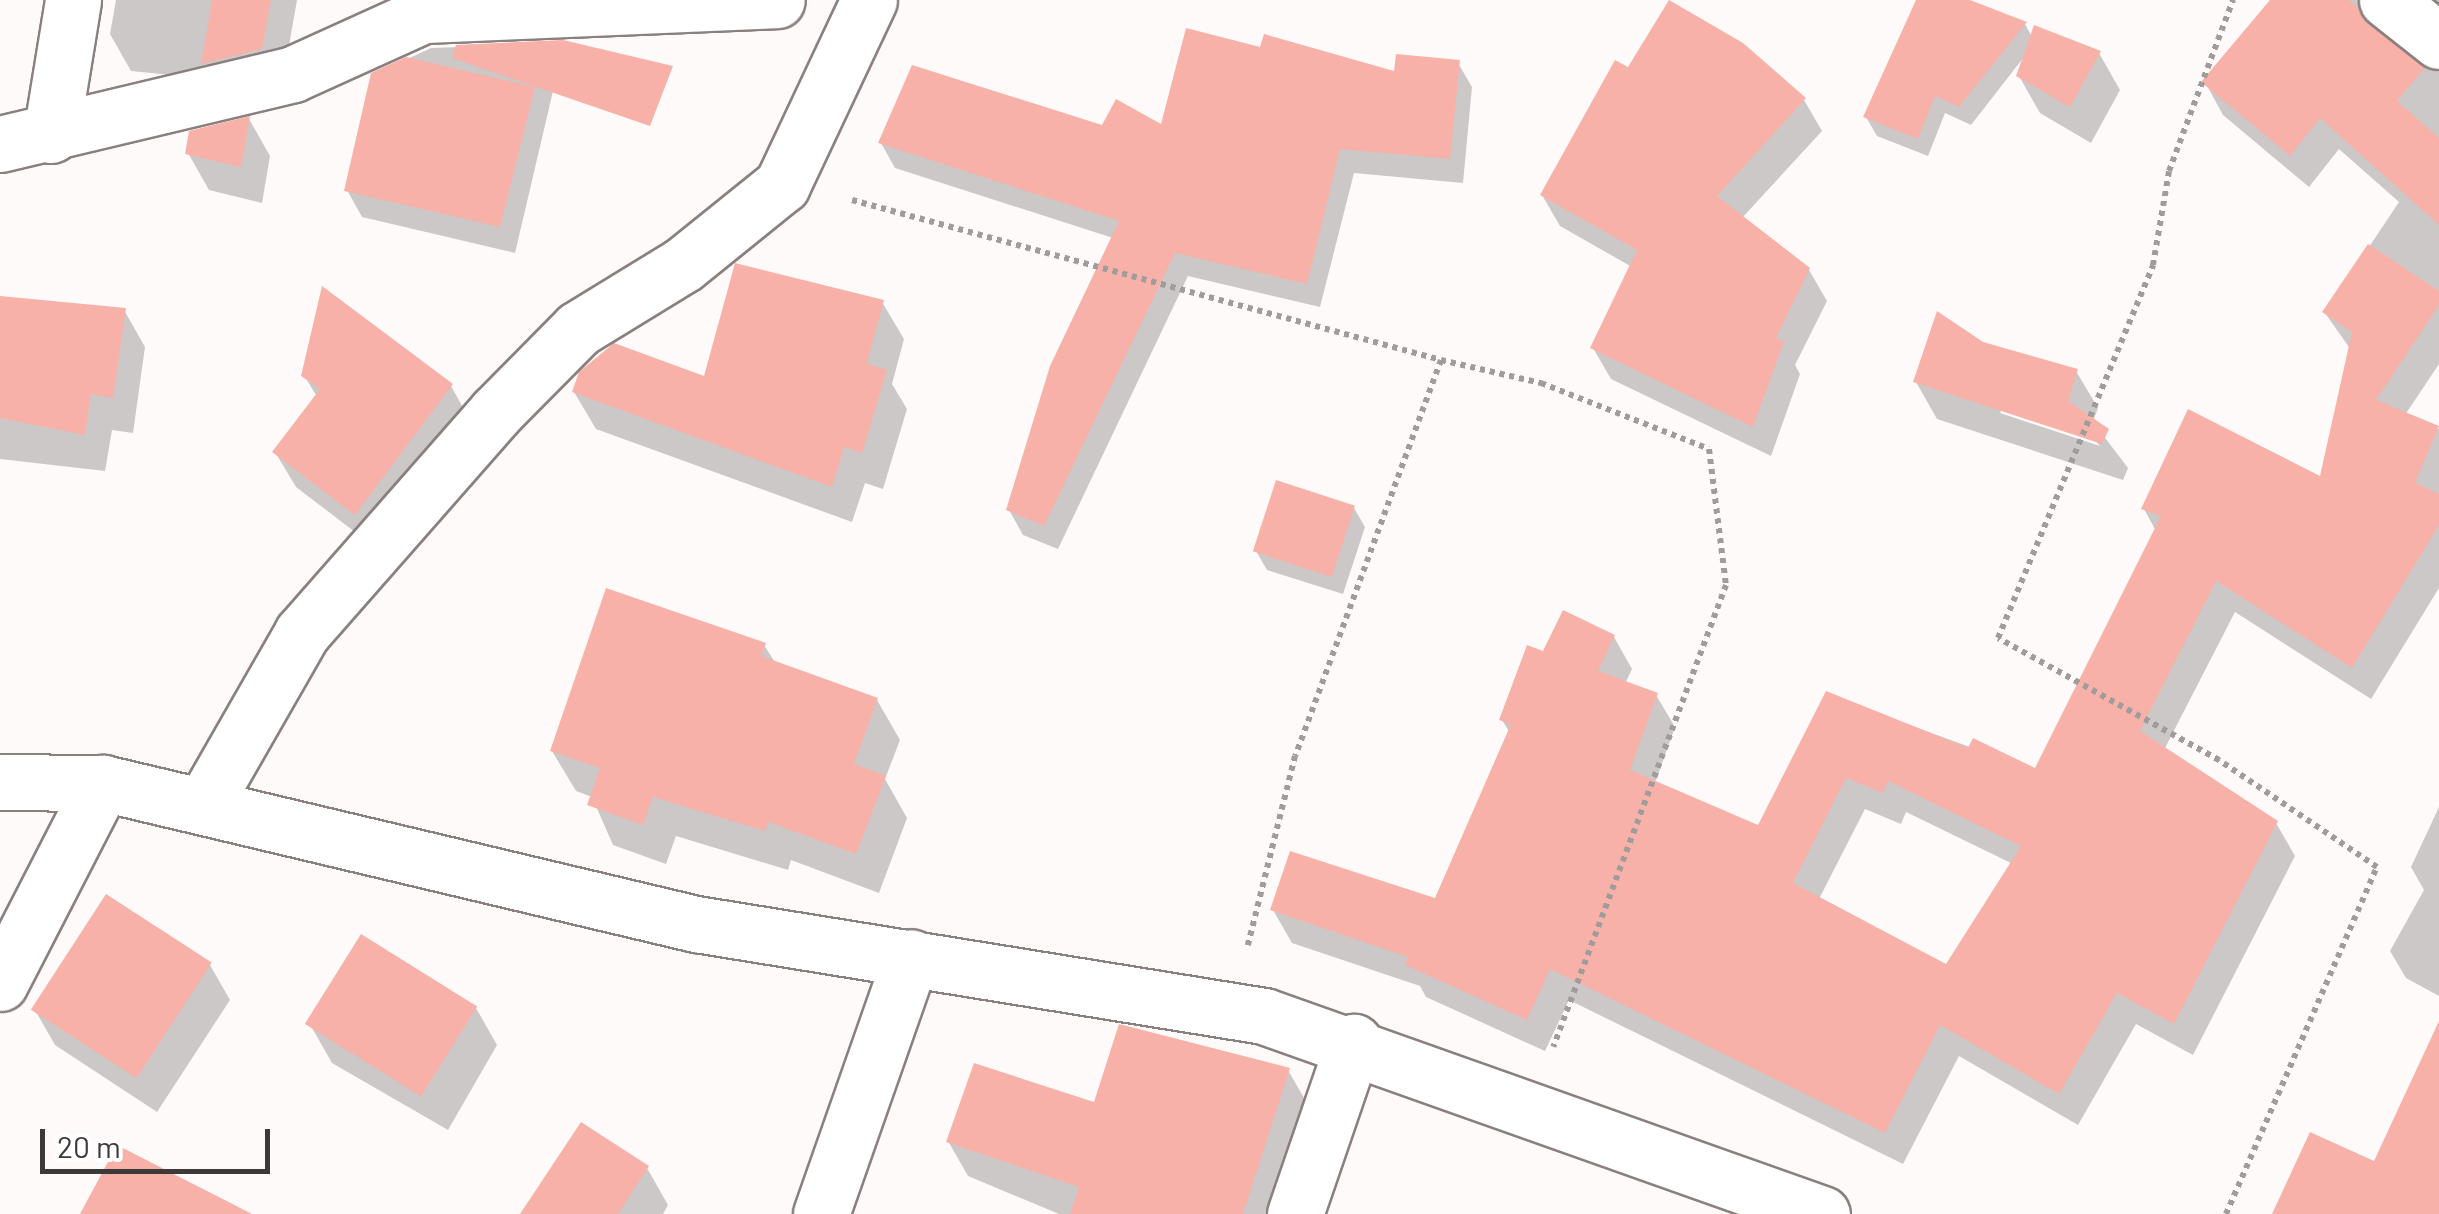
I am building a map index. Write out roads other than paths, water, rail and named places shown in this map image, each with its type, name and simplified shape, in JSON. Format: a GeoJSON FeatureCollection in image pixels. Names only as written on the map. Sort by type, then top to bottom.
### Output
{"type":"FeatureCollection","features":[{"type":"Feature","properties":{"kind":"street"},"geometry":{"type":"LineString","coordinates":[[25,139],[73,0]]}},
{"type":"Feature","properties":{"kind":"street"},"geometry":{"type":"LineString","coordinates":[[25,139],[293,74],[423,14],[777,0]]}},
{"type":"Feature","properties":{"kind":"street"},"geometry":{"type":"LineString","coordinates":[[203,806],[302,634],[494,413],[578,330],[684,264],[782,185],[869,0]]}},
{"type":"Feature","properties":{"kind":"street"},"geometry":{"type":"LineString","coordinates":[[2387,0],[2439,41]]}},
{"type":"Feature","properties":{"kind":"street"},"geometry":{"type":"LineString","coordinates":[[0,782],[103,783],[696,924],[1231,1010],[1354,1042],[1794,1210]]}},
{"type":"Feature","properties":{"kind":"street"},"geometry":{"type":"LineString","coordinates":[[0,983],[103,783]]}},
{"type":"Feature","properties":{"kind":"street"},"geometry":{"type":"LineString","coordinates":[[821,1214],[911,957]]}},
{"type":"Feature","properties":{"kind":"street"},"geometry":{"type":"LineString","coordinates":[[1295,1214],[1354,1042]]}}]}
